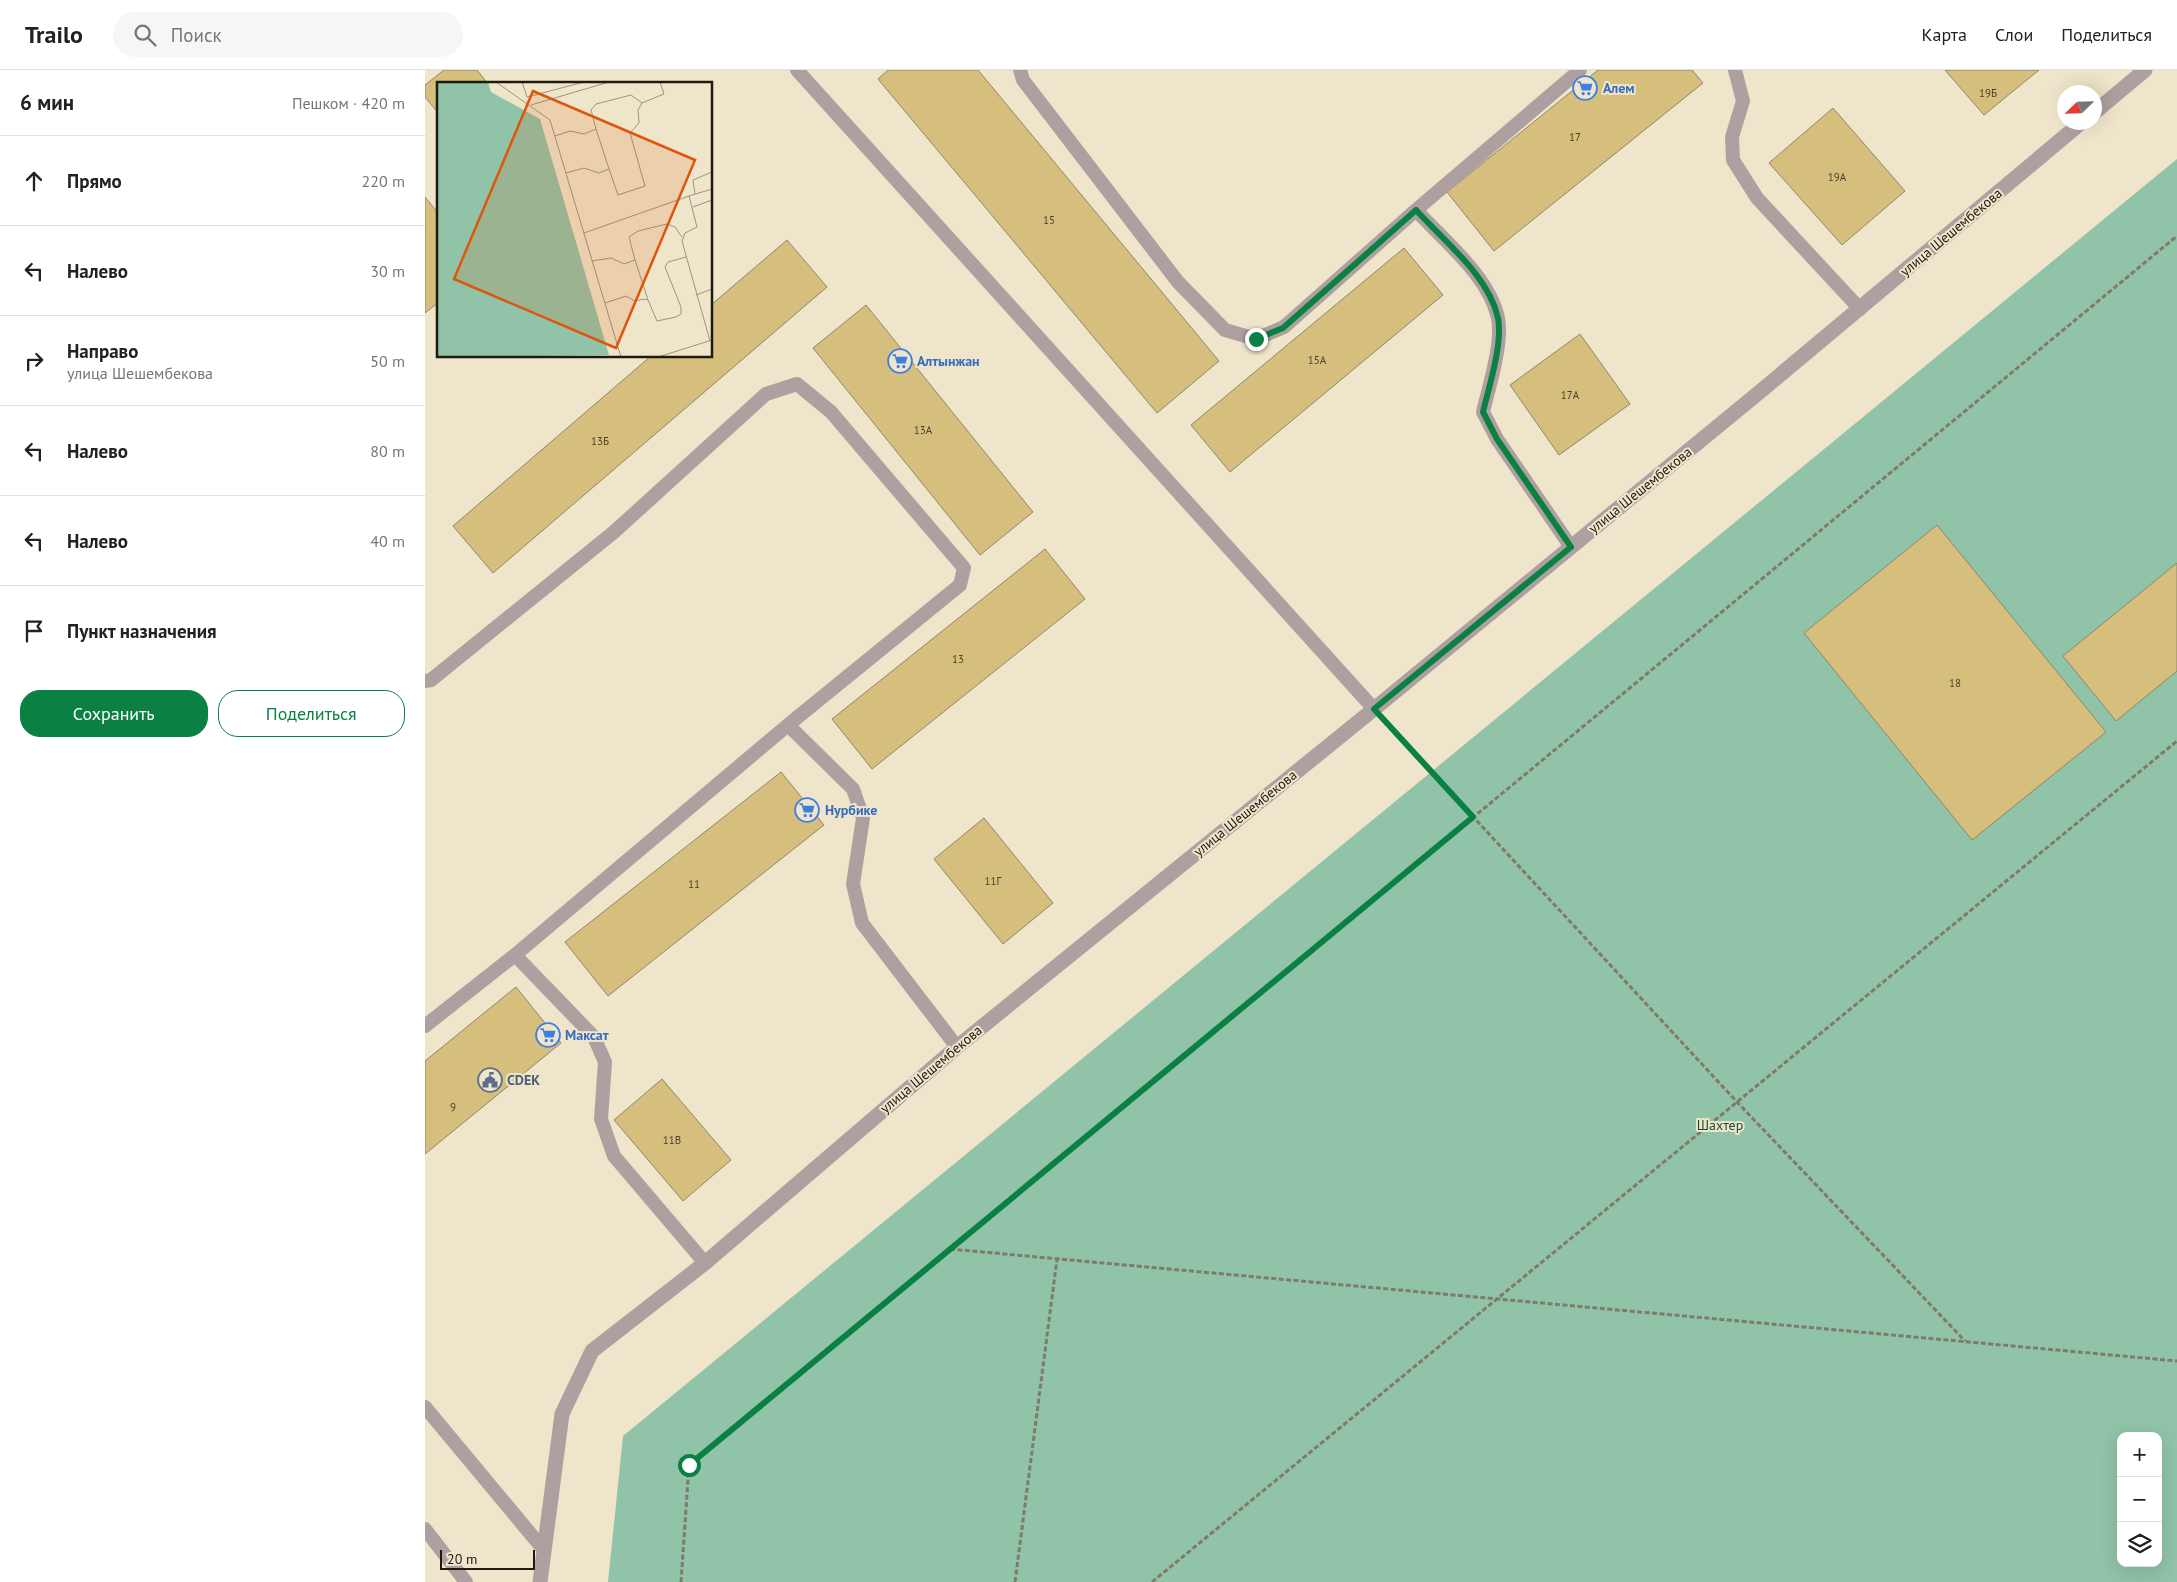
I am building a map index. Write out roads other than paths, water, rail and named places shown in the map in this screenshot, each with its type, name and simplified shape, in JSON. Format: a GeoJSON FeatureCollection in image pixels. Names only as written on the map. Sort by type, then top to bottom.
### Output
{"type":"FeatureCollection","features":[{"type":"Feature","properties":{"kind":"street"},"geometry":{"type":"LineString","coordinates":[[2102,106],[2145,70]]}},
{"type":"Feature","properties":{"kind":"street","name":"улица Шешембекова"},"geometry":{"type":"LineString","coordinates":[[540,1582],[561,1414],[592,1351],[705,1262],[957,1047],[1374,709],[2072,130]]}},
{"type":"Feature","properties":{"kind":"lane"},"geometry":{"type":"LineString","coordinates":[[797,70],[1374,709]]}},
{"type":"Feature","properties":{"kind":"lane"},"geometry":{"type":"LineString","coordinates":[[1020,70],[1023,80],[1179,282],[1225,330],[1256,339],[1283,328],[1416,210],[1580,70]]}},
{"type":"Feature","properties":{"kind":"lane"},"geometry":{"type":"LineString","coordinates":[[1735,70],[1743,101],[1732,137],[1733,160],[1757,198],[1859,308]]}},
{"type":"Feature","properties":{"kind":"lane"},"geometry":{"type":"LineString","coordinates":[[1416,210],[1484,283],[1498,319],[1497,353],[1483,412],[1497,439],[1571,547]]}},
{"type":"Feature","properties":{"kind":"lane"},"geometry":{"type":"LineString","coordinates":[[425,681],[431,680],[614,532],[765,394],[797,384],[831,412],[964,568],[960,586],[788,725],[515,954],[425,1026]]}},
{"type":"Feature","properties":{"kind":"lane"},"geometry":{"type":"LineString","coordinates":[[788,725],[853,789],[863,818],[853,884],[862,923],[957,1047]]}},
{"type":"Feature","properties":{"kind":"lane"},"geometry":{"type":"LineString","coordinates":[[515,954],[594,1037],[605,1062],[601,1119],[615,1156],[705,1262]]}},
{"type":"Feature","properties":{"kind":"lane"},"geometry":{"type":"LineString","coordinates":[[425,1407],[544,1550]]}},
{"type":"Feature","properties":{"kind":"lane"},"geometry":{"type":"LineString","coordinates":[[425,1529],[466,1582]]}},
{"type":"Feature","properties":{"kind":"place","name":"Алем"},"geometry":{"type":"Point","coordinates":[1585,88]}},
{"type":"Feature","properties":{"kind":"place","name":"Алтынжан"},"geometry":{"type":"Point","coordinates":[900,361]}},
{"type":"Feature","properties":{"kind":"place","name":"Нурбике"},"geometry":{"type":"Point","coordinates":[807,810]}},
{"type":"Feature","properties":{"kind":"place","name":"Максат"},"geometry":{"type":"Point","coordinates":[548,1035]}},
{"type":"Feature","properties":{"kind":"place","name":"CDEK"},"geometry":{"type":"Point","coordinates":[490,1080]}},
{"type":"Feature","properties":{"kind":"park label","name":"Шахтер"},"geometry":{"type":"Point","coordinates":[1720,1125]}}]}
